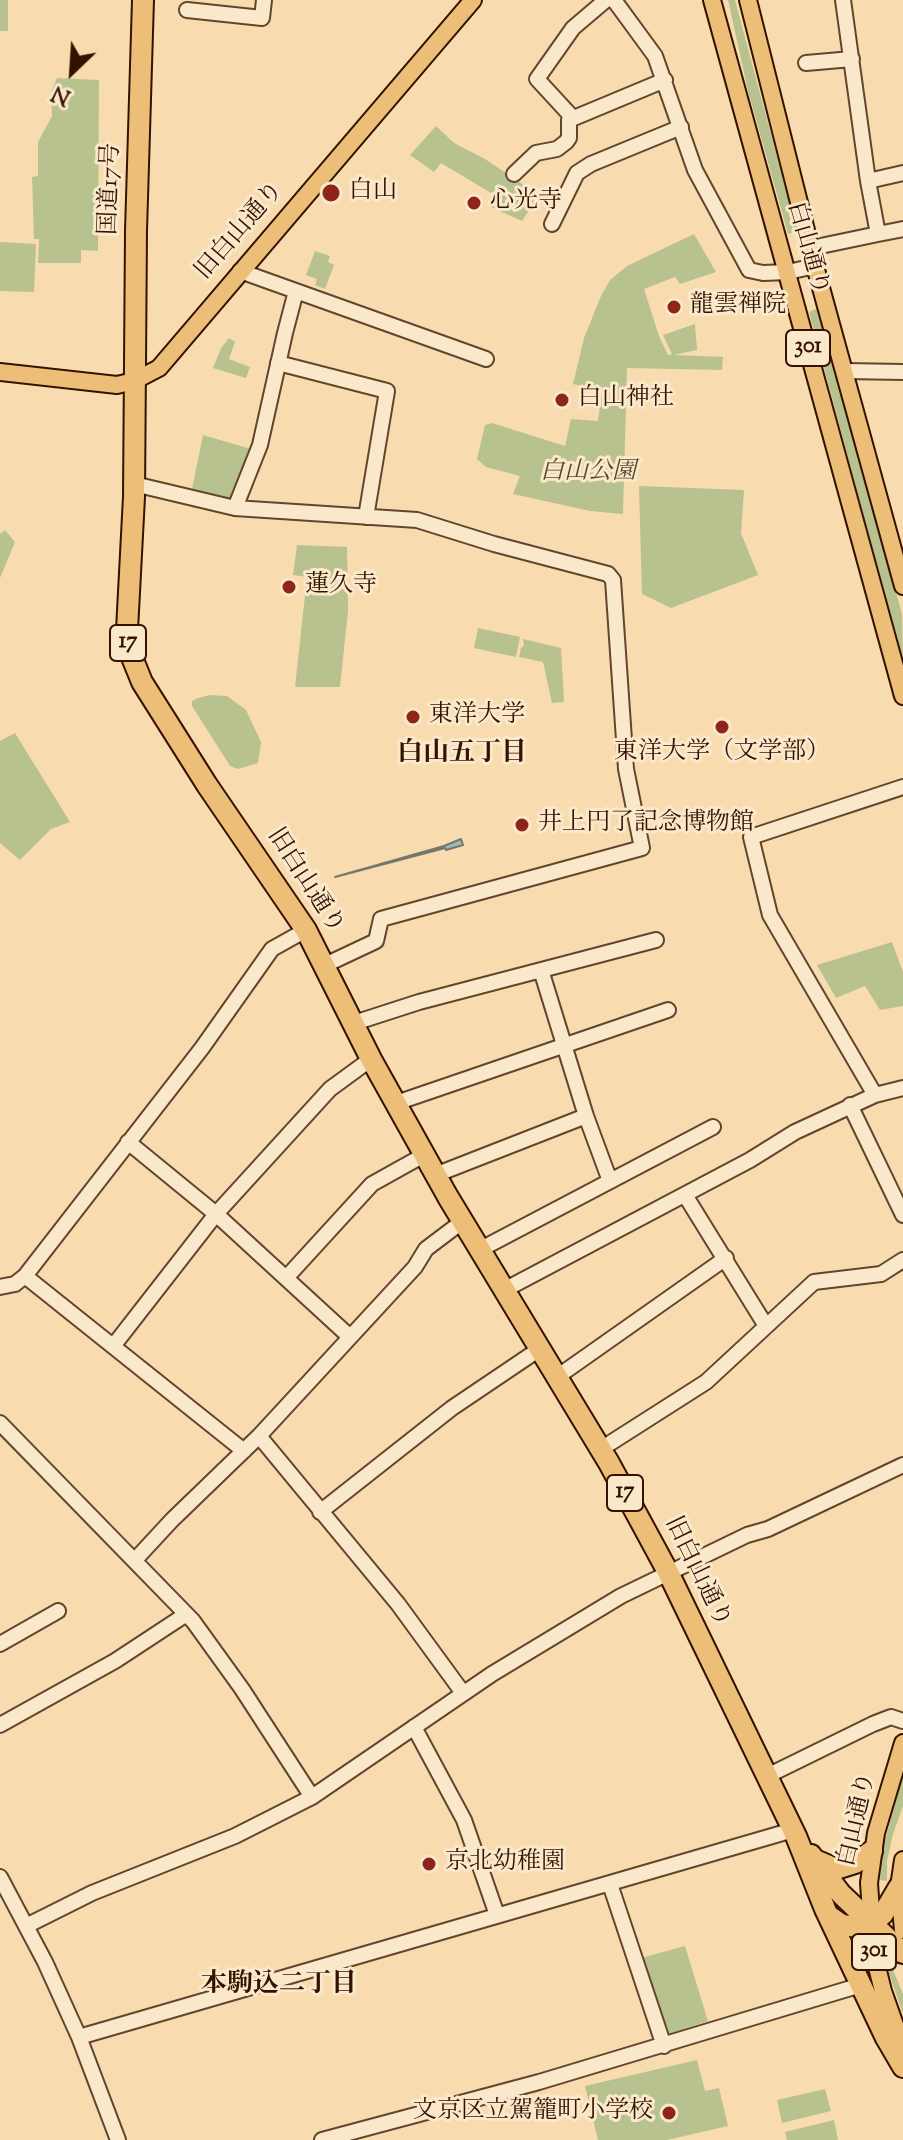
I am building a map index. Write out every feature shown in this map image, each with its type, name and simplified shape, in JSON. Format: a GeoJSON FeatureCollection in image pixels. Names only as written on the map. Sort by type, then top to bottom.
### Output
{"type":"FeatureCollection","features":[{"type":"Feature","properties":{"kind":"highway","name":"国道17号"},"geometry":{"type":"LineString","coordinates":[[134,381],[143,0]]}},
{"type":"Feature","properties":{"kind":"highway","name":"旧白山通り"},"geometry":{"type":"LineString","coordinates":[[134,381],[134,484],[127,630],[129,650],[142,682],[207,785],[306,930],[371,1059],[435,1175],[601,1449],[668,1572],[794,1833]]}},
{"type":"Feature","properties":{"kind":"highway","name":"17"},"geometry":{"type":"LineString","coordinates":[[794,1833],[841,1894],[903,1953]]}},
{"type":"Feature","properties":{"kind":"highway","name":"17"},"geometry":{"type":"LineString","coordinates":[[794,1833],[861,1985],[903,2067]]}},
{"type":"Feature","properties":{"kind":"highway"},"geometry":{"type":"LineString","coordinates":[[815,1860],[836,1869],[855,1863],[872,1851]]}},
{"type":"Feature","properties":{"kind":"highway"},"geometry":{"type":"LineString","coordinates":[[829,1916],[842,1925],[859,1927],[871,1924],[883,1914],[899,1887]]}},
{"type":"Feature","properties":{"kind":"main road","name":"旧白山通り"},"geometry":{"type":"LineString","coordinates":[[134,381],[165,362],[473,0]]}},
{"type":"Feature","properties":{"kind":"main road","name":"白山通り"},"geometry":{"type":"LineString","coordinates":[[712,0],[903,696]]}},
{"type":"Feature","properties":{"kind":"main road","name":"白山通り"},"geometry":{"type":"LineString","coordinates":[[748,0],[815,266],[903,586]]}},
{"type":"Feature","properties":{"kind":"main road"},"geometry":{"type":"LineString","coordinates":[[0,372],[117,385],[134,381]]}},
{"type":"Feature","properties":{"kind":"main road","name":"白山通り"},"geometry":{"type":"LineString","coordinates":[[903,1743],[872,1851],[869,1883],[874,1955],[903,2048]]}},
{"type":"Feature","properties":{"kind":"main road","name":"301"},"geometry":{"type":"LineString","coordinates":[[903,1860],[899,1887],[903,1930]]}},
{"type":"Feature","properties":{"kind":"street"},"geometry":{"type":"LineString","coordinates":[[187,10],[262,18],[264,0]]}},
{"type":"Feature","properties":{"kind":"street"},"geometry":{"type":"LineString","coordinates":[[573,118],[537,79],[573,28],[606,0]]}},
{"type":"Feature","properties":{"kind":"street"},"geometry":{"type":"LineString","coordinates":[[614,0],[655,56],[695,170],[749,270],[788,272],[815,266]]}},
{"type":"Feature","properties":{"kind":"street"},"geometry":{"type":"LineString","coordinates":[[843,0],[878,234]]}},
{"type":"Feature","properties":{"kind":"street"},"geometry":{"type":"LineString","coordinates":[[806,63],[852,59]]}},
{"type":"Feature","properties":{"kind":"street"},"geometry":{"type":"LineString","coordinates":[[514,174],[536,153],[557,149],[566,142],[569,138],[568,124],[573,118],[665,80]]}},
{"type":"Feature","properties":{"kind":"street"},"geometry":{"type":"LineString","coordinates":[[552,224],[577,173],[591,164],[681,127]]}},
{"type":"Feature","properties":{"kind":"street"},"geometry":{"type":"LineString","coordinates":[[868,181],[903,173]]}},
{"type":"Feature","properties":{"kind":"street"},"geometry":{"type":"LineString","coordinates":[[811,248],[903,229]]}},
{"type":"Feature","properties":{"kind":"street"},"geometry":{"type":"LineString","coordinates":[[240,271],[486,359]]}},
{"type":"Feature","properties":{"kind":"street"},"geometry":{"type":"LineString","coordinates":[[235,508],[260,445],[296,291]]}},
{"type":"Feature","properties":{"kind":"street"},"geometry":{"type":"LineString","coordinates":[[278,363],[387,391],[366,517]]}},
{"type":"Feature","properties":{"kind":"street"},"geometry":{"type":"LineString","coordinates":[[845,371],[903,372]]}},
{"type":"Feature","properties":{"kind":"street"},"geometry":{"type":"LineString","coordinates":[[134,484],[235,508],[417,520],[608,574],[613,580],[626,769],[642,848],[381,919],[376,941],[325,965]]}},
{"type":"Feature","properties":{"kind":"street"},"geometry":{"type":"LineString","coordinates":[[875,1095],[770,915],[751,837],[903,787]]}},
{"type":"Feature","properties":{"kind":"street"},"geometry":{"type":"LineString","coordinates":[[0,1287],[15,1284],[25,1276],[202,1048],[272,949],[306,930]]}},
{"type":"Feature","properties":{"kind":"street"},"geometry":{"type":"LineString","coordinates":[[354,1023],[419,1002],[656,940]]}},
{"type":"Feature","properties":{"kind":"street"},"geometry":{"type":"LineString","coordinates":[[541,970],[586,1116],[610,1181]]}},
{"type":"Feature","properties":{"kind":"street"},"geometry":{"type":"LineString","coordinates":[[396,1103],[668,1010]]}},
{"type":"Feature","properties":{"kind":"street"},"geometry":{"type":"LineString","coordinates":[[114,1345],[216,1214],[330,1089],[371,1059]]}},
{"type":"Feature","properties":{"kind":"street"},"geometry":{"type":"LineString","coordinates":[[506,1289],[750,1160],[795,1132],[850,1105],[903,1088]]}},
{"type":"Feature","properties":{"kind":"street"},"geometry":{"type":"LineString","coordinates":[[850,1105],[903,1215]]}},
{"type":"Feature","properties":{"kind":"street"},"geometry":{"type":"LineString","coordinates":[[435,1175],[586,1116]]}},
{"type":"Feature","properties":{"kind":"street"},"geometry":{"type":"LineString","coordinates":[[481,1249],[713,1127]]}},
{"type":"Feature","properties":{"kind":"street"},"geometry":{"type":"LineString","coordinates":[[128,1142],[216,1214],[350,1337]]}},
{"type":"Feature","properties":{"kind":"street"},"geometry":{"type":"LineString","coordinates":[[286,1278],[372,1184],[424,1155]]}},
{"type":"Feature","properties":{"kind":"street"},"geometry":{"type":"LineString","coordinates":[[685,1195],[766,1326]]}},
{"type":"Feature","properties":{"kind":"street"},"geometry":{"type":"LineString","coordinates":[[135,1560],[259,1436],[415,1267],[426,1249],[463,1221]]}},
{"type":"Feature","properties":{"kind":"street"},"geometry":{"type":"LineString","coordinates":[[557,1377],[726,1258]]}},
{"type":"Feature","properties":{"kind":"street"},"geometry":{"type":"LineString","coordinates":[[601,1449],[706,1382],[814,1282],[881,1274],[903,1260]]}},
{"type":"Feature","properties":{"kind":"street"},"geometry":{"type":"LineString","coordinates":[[25,1276],[244,1451]]}},
{"type":"Feature","properties":{"kind":"street"},"geometry":{"type":"LineString","coordinates":[[320,1512],[452,1408],[541,1348]]}},
{"type":"Feature","properties":{"kind":"street"},"geometry":{"type":"LineString","coordinates":[[0,1423],[193,1621],[242,1689],[312,1797]]}},
{"type":"Feature","properties":{"kind":"street"},"geometry":{"type":"LineString","coordinates":[[259,1436],[398,1604],[463,1693]]}},
{"type":"Feature","properties":{"kind":"street"},"geometry":{"type":"LineString","coordinates":[[26,1926],[92,1893],[235,1836],[312,1797],[463,1693],[621,1596],[903,1465]]}},
{"type":"Feature","properties":{"kind":"street"},"geometry":{"type":"LineString","coordinates":[[0,1644],[58,1611]]}},
{"type":"Feature","properties":{"kind":"street"},"geometry":{"type":"LineString","coordinates":[[0,1725],[115,1661],[185,1615]]}},
{"type":"Feature","properties":{"kind":"street"},"geometry":{"type":"LineString","coordinates":[[767,1776],[873,1724],[891,1717],[903,1721]]}},
{"type":"Feature","properties":{"kind":"street"},"geometry":{"type":"LineString","coordinates":[[414,1727],[464,1820],[497,1915]]}},
{"type":"Feature","properties":{"kind":"street"},"geometry":{"type":"LineString","coordinates":[[79,2037],[497,1915],[794,1833]]}},
{"type":"Feature","properties":{"kind":"street"},"geometry":{"type":"LineString","coordinates":[[0,1877],[79,2037],[118,2140]]}},
{"type":"Feature","properties":{"kind":"street"},"geometry":{"type":"LineString","coordinates":[[610,1884],[664,2046]]}},
{"type":"Feature","properties":{"kind":"street"},"geometry":{"type":"LineString","coordinates":[[322,2140],[664,2046],[861,1985]]}},
{"type":"Feature","properties":{"kind":"green space"},"geometry":{"type":"Polygon","coordinates":[[[0,0],[8,0],[8,31],[0,31],[0,0]]]}},
{"type":"Feature","properties":{"kind":"green space"},"geometry":{"type":"Polygon","coordinates":[[[728,0],[735,0],[797,231],[788,234],[748,91],[728,0]]]}},
{"type":"Feature","properties":{"kind":"green space"},"geometry":{"type":"Polygon","coordinates":[[[57,78],[99,80],[98,251],[81,250],[81,263],[38,263],[39,239],[34,239],[32,177],[38,176],[38,142],[52,116],[51,92],[57,78]]]}},
{"type":"Feature","properties":{"kind":"green space"},"geometry":{"type":"Polygon","coordinates":[[[436,126],[454,143],[485,159],[539,195],[522,221],[491,207],[496,196],[441,163],[434,172],[410,155],[436,126]]]}},
{"type":"Feature","properties":{"kind":"green space","name":"白山公園"},"geometry":{"type":"Polygon","coordinates":[[[694,234],[716,272],[680,284],[675,277],[644,289],[668,355],[672,354],[663,335],[695,324],[697,350],[674,355],[723,357],[722,370],[627,368],[623,514],[590,511],[513,494],[520,476],[486,467],[477,459],[485,425],[492,423],[565,446],[571,419],[598,421],[602,391],[573,384],[584,338],[601,296],[610,280],[627,266],[694,234]]]}},
{"type":"Feature","properties":{"kind":"green space"},"geometry":{"type":"Polygon","coordinates":[[[0,242],[36,244],[34,292],[0,291],[0,242]]]}},
{"type":"Feature","properties":{"kind":"green space"},"geometry":{"type":"Polygon","coordinates":[[[315,251],[330,256],[328,262],[334,265],[325,289],[315,285],[317,279],[306,275],[315,251]]]}},
{"type":"Feature","properties":{"kind":"green space"},"geometry":{"type":"Polygon","coordinates":[[[818,308],[902,614],[903,663],[809,312],[818,308]]]}},
{"type":"Feature","properties":{"kind":"green space"},"geometry":{"type":"Polygon","coordinates":[[[229,338],[235,342],[229,359],[250,367],[246,378],[213,368],[229,338]]]}},
{"type":"Feature","properties":{"kind":"green space"},"geometry":{"type":"Polygon","coordinates":[[[203,435],[251,449],[232,501],[192,489],[203,435]]]}},
{"type":"Feature","properties":{"kind":"green space"},"geometry":{"type":"Polygon","coordinates":[[[639,486],[744,490],[741,533],[758,575],[671,608],[642,594],[639,486]]]}},
{"type":"Feature","properties":{"kind":"green space"},"geometry":{"type":"Polygon","coordinates":[[[5,530],[15,542],[0,578],[0,534],[5,530]]]}},
{"type":"Feature","properties":{"kind":"green space"},"geometry":{"type":"Polygon","coordinates":[[[297,545],[347,547],[348,611],[340,687],[295,687],[307,577],[293,575],[297,545]]]}},
{"type":"Feature","properties":{"kind":"green space"},"geometry":{"type":"Polygon","coordinates":[[[478,628],[520,637],[516,657],[474,648],[478,628]]]}},
{"type":"Feature","properties":{"kind":"green space"},"geometry":{"type":"Polygon","coordinates":[[[523,639],[561,648],[564,702],[552,703],[543,662],[519,657],[524,646],[523,639]]]}},
{"type":"Feature","properties":{"kind":"green space"},"geometry":{"type":"Polygon","coordinates":[[[210,695],[227,696],[246,710],[261,742],[258,763],[238,769],[230,766],[192,706],[192,701],[210,695]]]}},
{"type":"Feature","properties":{"kind":"green space"},"geometry":{"type":"Polygon","coordinates":[[[15,733],[70,822],[51,829],[20,860],[0,843],[0,741],[15,733]]]}},
{"type":"Feature","properties":{"kind":"green space"},"geometry":{"type":"Polygon","coordinates":[[[892,942],[903,972],[903,1006],[880,1010],[865,986],[836,998],[817,965],[892,942]]]}},
{"type":"Feature","properties":{"kind":"green space"},"geometry":{"type":"Polygon","coordinates":[[[903,1774],[903,1806],[887,1861],[887,1881],[880,1880],[883,1848],[903,1774]]]}},
{"type":"Feature","properties":{"kind":"green space"},"geometry":{"type":"Polygon","coordinates":[[[685,1946],[708,2021],[666,2035],[641,1958],[685,1946]]]}},
{"type":"Feature","properties":{"kind":"green space"},"geometry":{"type":"Polygon","coordinates":[[[885,1950],[903,1994],[903,2014],[889,1973],[885,1950]]]}},
{"type":"Feature","properties":{"kind":"green space"},"geometry":{"type":"Polygon","coordinates":[[[697,2060],[705,2091],[719,2088],[728,2126],[667,2140],[598,2140],[585,2086],[697,2060]]]}},
{"type":"Feature","properties":{"kind":"green space"},"geometry":{"type":"Polygon","coordinates":[[[825,2089],[831,2111],[782,2123],[777,2100],[825,2089]]]}},
{"type":"Feature","properties":{"kind":"green space"},"geometry":{"type":"Polygon","coordinates":[[[834,2120],[838,2140],[787,2140],[785,2132],[834,2120]]]}},
{"type":"Feature","properties":{"kind":"water"},"geometry":{"type":"Polygon","coordinates":[[[461,839],[463,845],[335,877],[444,846],[461,839]]]}},
{"type":"Feature","properties":{"kind":"place","name":"白山"},"geometry":{"type":"Point","coordinates":[331,193]}},
{"type":"Feature","properties":{"kind":"place","name":"心光寺"},"geometry":{"type":"Point","coordinates":[474,203]}},
{"type":"Feature","properties":{"kind":"place","name":"龍雲禅院"},"geometry":{"type":"Point","coordinates":[674,307]}},
{"type":"Feature","properties":{"kind":"place","name":"白山神社"},"geometry":{"type":"Point","coordinates":[562,400]}},
{"type":"Feature","properties":{"kind":"place","name":"蓮久寺"},"geometry":{"type":"Point","coordinates":[289,587]}},
{"type":"Feature","properties":{"kind":"place","name":"東洋大学"},"geometry":{"type":"Point","coordinates":[413,717]}},
{"type":"Feature","properties":{"kind":"place","name":"東洋大学（文学部）"},"geometry":{"type":"Point","coordinates":[722,727]}},
{"type":"Feature","properties":{"kind":"place","name":"井上円了記念博物館"},"geometry":{"type":"Point","coordinates":[522,825]}},
{"type":"Feature","properties":{"kind":"place","name":"京北幼稚園"},"geometry":{"type":"Point","coordinates":[429,1864]}},
{"type":"Feature","properties":{"kind":"place","name":"文京区立駕籠町小学校"},"geometry":{"type":"Point","coordinates":[669,2113]}},
{"type":"Feature","properties":{"kind":"district","name":"白山五丁目"},"geometry":{"type":"Point","coordinates":[462,756]}},
{"type":"Feature","properties":{"kind":"district","name":"本駒込二丁目"},"geometry":{"type":"Point","coordinates":[279,1987]}}]}
